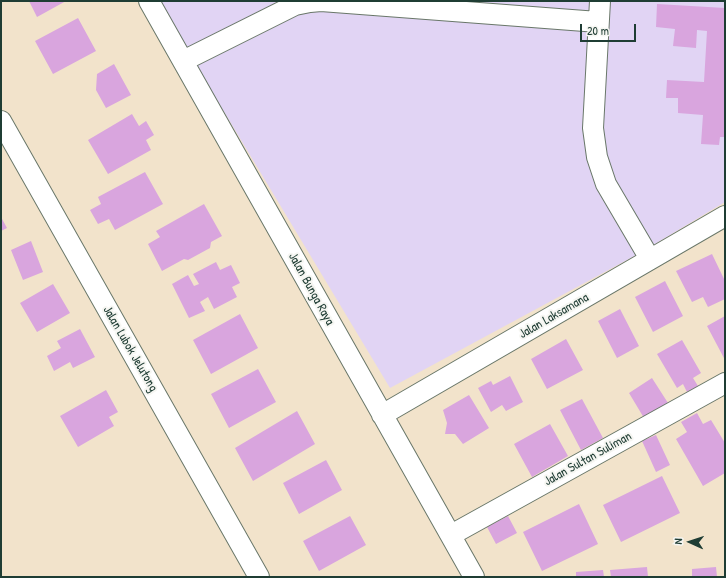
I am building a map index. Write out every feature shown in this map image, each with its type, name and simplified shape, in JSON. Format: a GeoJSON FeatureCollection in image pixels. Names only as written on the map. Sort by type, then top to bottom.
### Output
{"type":"FeatureCollection","features":[{"type":"Feature","properties":{"kind":"street","name":"Jalan Bunga Raya"},"geometry":{"type":"LineString","coordinates":[[149,1],[474,577]]}},
{"type":"Feature","properties":{"kind":"street"},"geometry":{"type":"LineString","coordinates":[[183,61],[296,5],[310,2],[321,1],[598,22]]}},
{"type":"Feature","properties":{"kind":"street"},"geometry":{"type":"LineString","coordinates":[[600,1],[594,128],[597,157],[606,184],[650,259]]}},
{"type":"Feature","properties":{"kind":"street","name":"Jalan Lubok Jelutong"},"geometry":{"type":"LineString","coordinates":[[1,121],[259,577]]}},
{"type":"Feature","properties":{"kind":"street","name":"Jalan Laksamana"},"geometry":{"type":"LineString","coordinates":[[382,415],[725,216]]}},
{"type":"Feature","properties":{"kind":"street","name":"Jalan Sultan Suliman"},"geometry":{"type":"LineString","coordinates":[[451,535],[725,383]]}},
{"type":"Feature","properties":{"kind":"shaded area"},"geometry":{"type":"Polygon","coordinates":[[[160,1],[725,1],[725,202],[640,253],[390,388],[191,57],[160,1]]]}},
{"type":"Feature","properties":{"kind":"building"},"geometry":{"type":"Polygon","coordinates":[[[29,1],[66,1],[37,17],[29,1]]]}},
{"type":"Feature","properties":{"kind":"building"},"geometry":{"type":"Polygon","coordinates":[[[657,4],[725,8],[725,137],[720,137],[719,145],[701,144],[703,115],[678,113],[678,98],[666,98],[667,80],[704,82],[707,31],[697,30],[696,48],[673,46],[675,29],[656,27],[657,4]]]}},
{"type":"Feature","properties":{"kind":"building"},"geometry":{"type":"Polygon","coordinates":[[[78,18],[96,51],[53,74],[35,41],[78,18]]]}},
{"type":"Feature","properties":{"kind":"building"},"geometry":{"type":"Polygon","coordinates":[[[114,64],[131,95],[106,108],[96,90],[97,74],[114,64]]]}},
{"type":"Feature","properties":{"kind":"building"},"geometry":{"type":"Polygon","coordinates":[[[132,114],[139,126],[146,121],[154,135],[146,140],[151,150],[108,174],[88,140],[132,114]]]}},
{"type":"Feature","properties":{"kind":"building"},"geometry":{"type":"Polygon","coordinates":[[[145,172],[163,204],[115,230],[109,219],[98,224],[90,210],[101,204],[98,197],[145,172]]]}},
{"type":"Feature","properties":{"kind":"building"},"geometry":{"type":"Polygon","coordinates":[[[204,204],[222,236],[211,242],[210,248],[188,260],[184,259],[162,271],[148,244],[160,237],[156,231],[204,204]]]}},
{"type":"Feature","properties":{"kind":"building"},"geometry":{"type":"Polygon","coordinates":[[[1,217],[7,228],[1,231],[1,217]]]}},
{"type":"Feature","properties":{"kind":"building"},"geometry":{"type":"Polygon","coordinates":[[[31,241],[43,272],[23,280],[11,250],[31,241]]]}},
{"type":"Feature","properties":{"kind":"building"},"geometry":{"type":"Polygon","coordinates":[[[712,254],[725,281],[725,299],[708,307],[703,297],[692,302],[676,271],[712,254]]]}},
{"type":"Feature","properties":{"kind":"building"},"geometry":{"type":"Polygon","coordinates":[[[216,262],[220,270],[231,265],[240,283],[232,287],[237,297],[214,309],[208,297],[200,302],[205,311],[189,318],[172,284],[188,275],[194,286],[199,284],[193,274],[216,262]]]}},
{"type":"Feature","properties":{"kind":"building"},"geometry":{"type":"Polygon","coordinates":[[[665,281],[683,316],[653,332],[635,297],[665,281]]]}},
{"type":"Feature","properties":{"kind":"building"},"geometry":{"type":"Polygon","coordinates":[[[53,284],[70,313],[37,332],[20,303],[53,284]]]}},
{"type":"Feature","properties":{"kind":"building"},"geometry":{"type":"Polygon","coordinates":[[[620,309],[639,346],[617,358],[598,321],[620,309]]]}},
{"type":"Feature","properties":{"kind":"building"},"geometry":{"type":"Polygon","coordinates":[[[240,314],[258,348],[211,374],[193,340],[240,314]]]}},
{"type":"Feature","properties":{"kind":"building"},"geometry":{"type":"Polygon","coordinates":[[[725,316],[725,360],[707,326],[725,316]]]}},
{"type":"Feature","properties":{"kind":"building"},"geometry":{"type":"Polygon","coordinates":[[[80,329],[95,357],[73,368],[70,362],[54,371],[47,356],[61,348],[57,341],[80,329]]]}},
{"type":"Feature","properties":{"kind":"building"},"geometry":{"type":"Polygon","coordinates":[[[566,339],[583,370],[547,389],[531,359],[566,339]]]}},
{"type":"Feature","properties":{"kind":"building"},"geometry":{"type":"Polygon","coordinates":[[[682,340],[701,373],[693,378],[698,386],[687,392],[683,384],[677,388],[657,354],[682,340]]]}},
{"type":"Feature","properties":{"kind":"building"},"geometry":{"type":"Polygon","coordinates":[[[258,369],[276,402],[229,428],[211,394],[258,369]]]}},
{"type":"Feature","properties":{"kind":"building"},"geometry":{"type":"Polygon","coordinates":[[[510,376],[523,402],[506,411],[502,405],[491,412],[478,388],[491,381],[493,385],[510,376]]]}},
{"type":"Feature","properties":{"kind":"building"},"geometry":{"type":"Polygon","coordinates":[[[652,378],[668,403],[644,418],[629,393],[652,378]]]}},
{"type":"Feature","properties":{"kind":"building"},"geometry":{"type":"Polygon","coordinates":[[[106,390],[118,412],[109,417],[114,426],[78,447],[60,416],[106,390]]]}},
{"type":"Feature","properties":{"kind":"building"},"geometry":{"type":"Polygon","coordinates":[[[469,395],[489,428],[463,444],[455,434],[445,434],[447,423],[443,410],[469,395]]]}},
{"type":"Feature","properties":{"kind":"building"},"geometry":{"type":"Polygon","coordinates":[[[582,399],[603,438],[581,450],[560,410],[582,399]]]}},
{"type":"Feature","properties":{"kind":"building"},"geometry":{"type":"Polygon","coordinates":[[[297,411],[315,444],[253,481],[235,448],[297,411]]]}},
{"type":"Feature","properties":{"kind":"building"},"geometry":{"type":"Polygon","coordinates":[[[697,413],[703,424],[711,420],[725,443],[725,473],[703,486],[676,439],[687,432],[681,422],[697,413]]]}},
{"type":"Feature","properties":{"kind":"building"},"geometry":{"type":"Polygon","coordinates":[[[550,424],[568,456],[532,477],[514,444],[550,424]]]}},
{"type":"Feature","properties":{"kind":"building"},"geometry":{"type":"Polygon","coordinates":[[[656,435],[670,465],[656,472],[642,441],[656,435]]]}},
{"type":"Feature","properties":{"kind":"building"},"geometry":{"type":"Polygon","coordinates":[[[326,460],[342,490],[299,514],[283,483],[326,460]]]}},
{"type":"Feature","properties":{"kind":"building"},"geometry":{"type":"Polygon","coordinates":[[[662,476],[680,513],[621,542],[603,505],[662,476]]]}},
{"type":"Feature","properties":{"kind":"building"},"geometry":{"type":"Polygon","coordinates":[[[579,504],[598,544],[542,571],[523,532],[579,504]]]}},
{"type":"Feature","properties":{"kind":"building"},"geometry":{"type":"Polygon","coordinates":[[[350,516],[366,545],[319,571],[303,541],[350,516]]]}},
{"type":"Feature","properties":{"kind":"building"},"geometry":{"type":"Polygon","coordinates":[[[508,516],[517,533],[496,544],[487,527],[508,516]]]}},
{"type":"Feature","properties":{"kind":"building"},"geometry":{"type":"Polygon","coordinates":[[[647,567],[648,577],[611,577],[610,570],[647,567]]]}},
{"type":"Feature","properties":{"kind":"building"},"geometry":{"type":"Polygon","coordinates":[[[716,567],[717,577],[692,577],[692,569],[716,567]]]}},
{"type":"Feature","properties":{"kind":"building"},"geometry":{"type":"Polygon","coordinates":[[[603,570],[604,577],[576,577],[576,572],[603,570]]]}}]}
